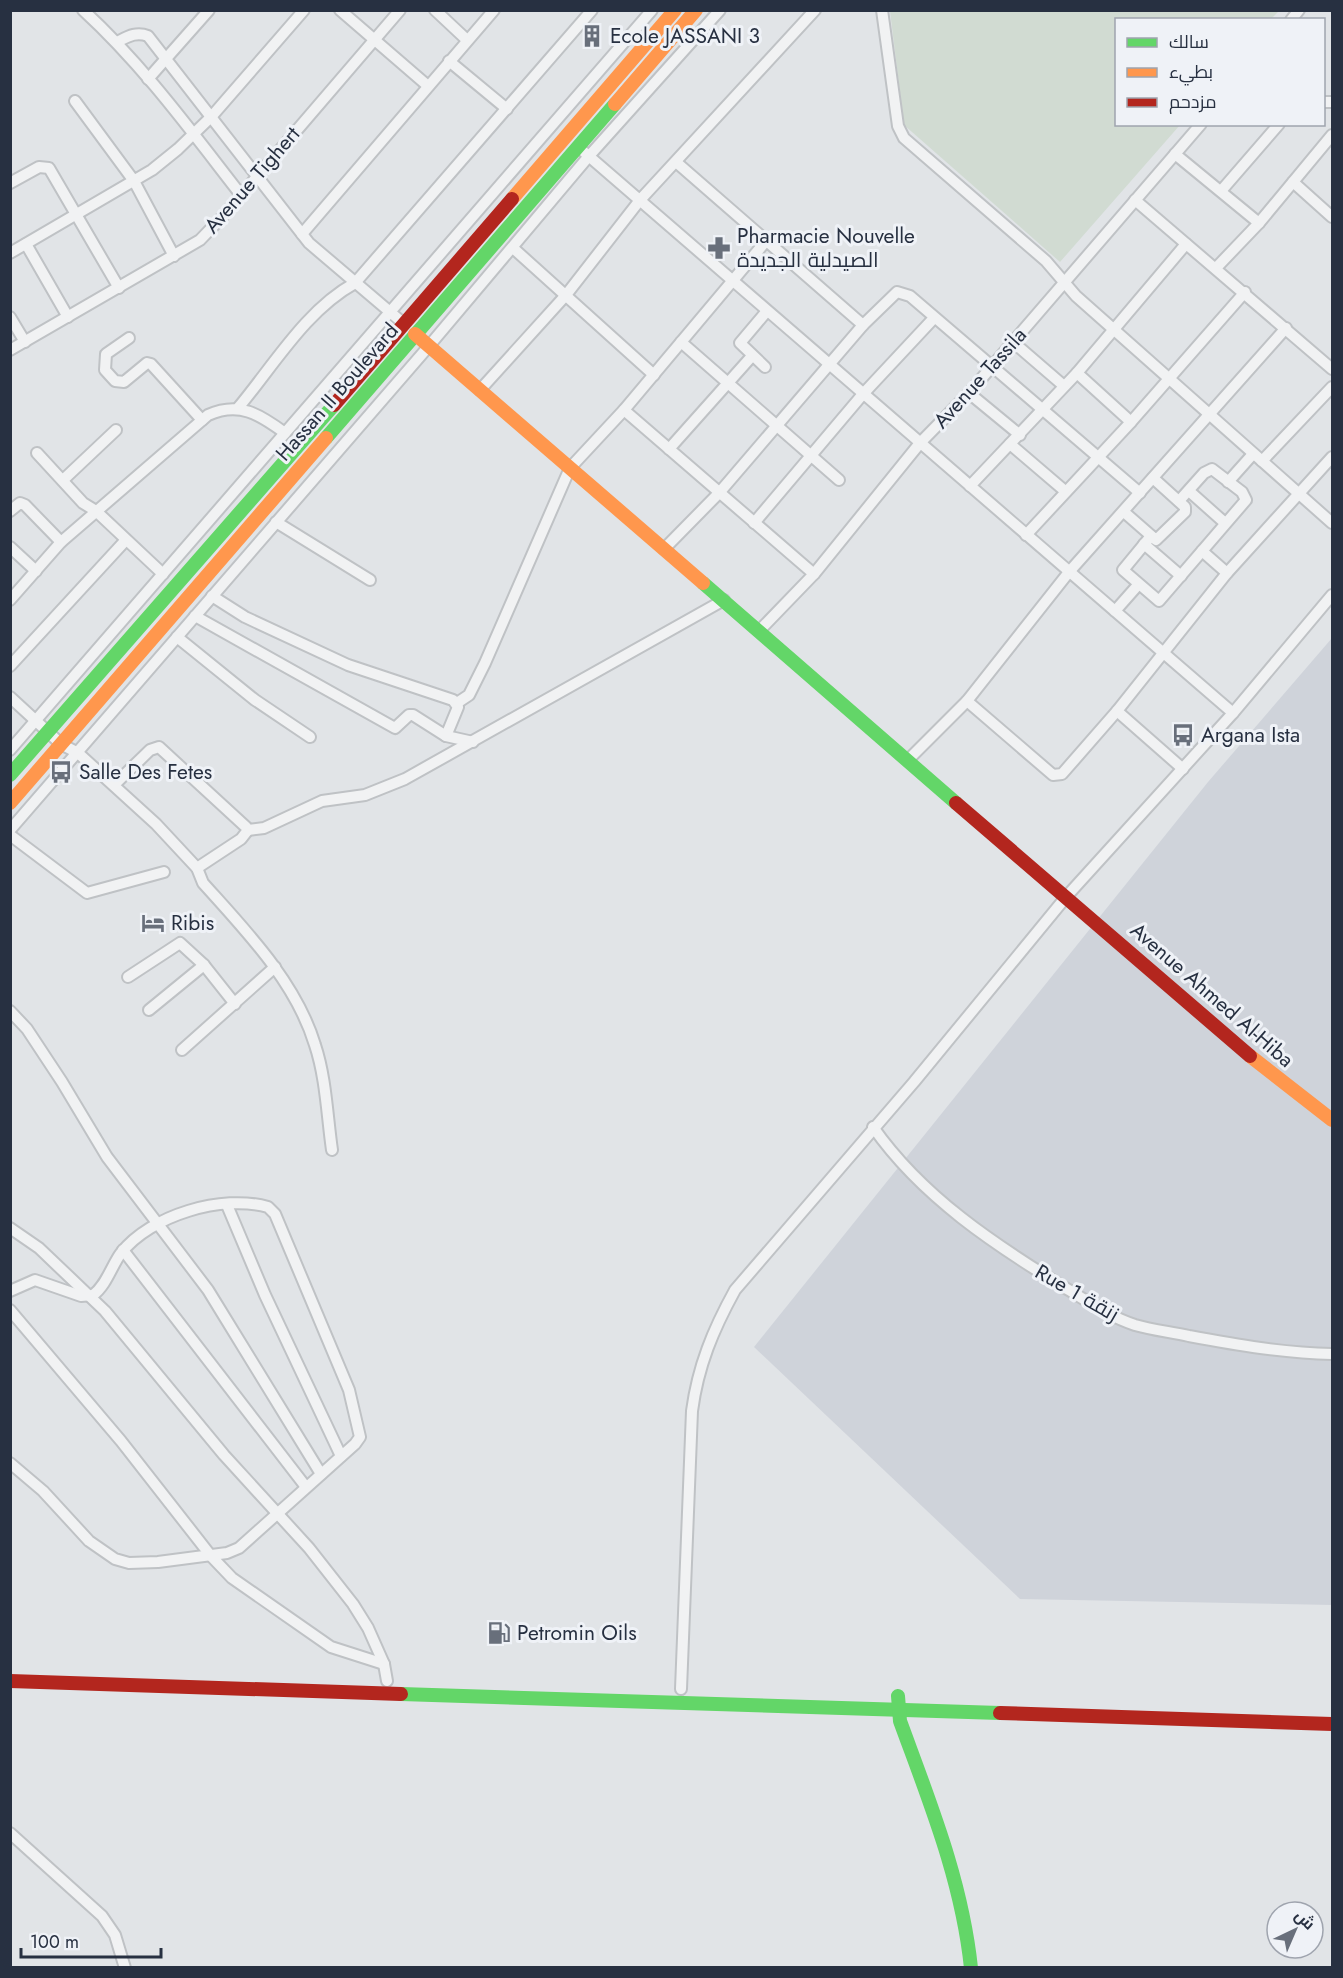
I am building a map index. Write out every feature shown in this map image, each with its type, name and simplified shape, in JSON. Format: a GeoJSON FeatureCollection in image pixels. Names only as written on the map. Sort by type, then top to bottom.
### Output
{"type":"FeatureCollection","features":[{"type":"Feature","properties":{"kind":"main road","name":"Hassan II Boulevard"},"geometry":{"type":"LineString","coordinates":[[10,775],[253,500],[403,323],[675,10]]}},
{"type":"Feature","properties":{"kind":"main road","name":"Hassan II Boulevard"},"geometry":{"type":"LineString","coordinates":[[10,803],[415,334],[583,151],[696,10]]}},
{"type":"Feature","properties":{"kind":"main road","name":"Avenue Ahmed Al-Hiba"},"geometry":{"type":"LineString","coordinates":[[403,323],[1254,1060],[1332,1120]]}},
{"type":"Feature","properties":{"kind":"main road"},"geometry":{"type":"LineString","coordinates":[[10,1668],[681,1689],[1332,1724]]}},
{"type":"Feature","properties":{"kind":"main road"},"geometry":{"type":"LineString","coordinates":[[10,1680],[898,1702],[1332,1710]]}},
{"type":"Feature","properties":{"kind":"main road"},"geometry":{"type":"LineString","coordinates":[[898,1702],[904,1732],[955,1868],[967,1930],[971,1968]]}},
{"type":"Feature","properties":{"kind":"street"},"geometry":{"type":"LineString","coordinates":[[83,10],[117,42],[241,195]]}},
{"type":"Feature","properties":{"kind":"street"},"geometry":{"type":"LineString","coordinates":[[148,79],[209,10]]}},
{"type":"Feature","properties":{"kind":"street"},"geometry":{"type":"LineString","coordinates":[[10,253],[152,170],[194,135],[304,10]]}},
{"type":"Feature","properties":{"kind":"street"},"geometry":{"type":"LineString","coordinates":[[340,10],[428,86]]}},
{"type":"Feature","properties":{"kind":"street","name":"Avenue Tighert"},"geometry":{"type":"LineString","coordinates":[[10,350],[200,240],[400,10]]}},
{"type":"Feature","properties":{"kind":"street"},"geometry":{"type":"LineString","coordinates":[[435,10],[467,40]]}},
{"type":"Feature","properties":{"kind":"street"},"geometry":{"type":"LineString","coordinates":[[302,234],[494,10]]}},
{"type":"Feature","properties":{"kind":"street"},"geometry":{"type":"LineString","coordinates":[[238,408],[319,309],[336,294],[355,283],[592,10]]}},
{"type":"Feature","properties":{"kind":"street"},"geometry":{"type":"LineString","coordinates":[[10,750],[652,10]]}},
{"type":"Feature","properties":{"kind":"street"},"geometry":{"type":"LineString","coordinates":[[164,872],[87,893],[10,832],[513,248],[583,151],[720,10]]}},
{"type":"Feature","properties":{"kind":"street"},"geometry":{"type":"LineString","coordinates":[[480,390],[566,295],[640,200],[815,10]]}},
{"type":"Feature","properties":{"kind":"street"},"geometry":{"type":"LineString","coordinates":[[882,10],[898,126],[902,136],[1046,261],[1065,283],[1114,329],[1332,522]]}},
{"type":"Feature","properties":{"kind":"street"},"geometry":{"type":"LineString","coordinates":[[117,42],[141,33],[148,36],[302,234],[403,323]]}},
{"type":"Feature","properties":{"kind":"street"},"geometry":{"type":"LineString","coordinates":[[449,61],[507,109]]}},
{"type":"Feature","properties":{"kind":"street"},"geometry":{"type":"LineString","coordinates":[[75,101],[134,181],[174,256]]}},
{"type":"Feature","properties":{"kind":"street","name":"Avenue Tassila"},"geometry":{"type":"LineString","coordinates":[[759,631],[814,574],[920,443],[992,367],[1199,126]]}},
{"type":"Feature","properties":{"kind":"street"},"geometry":{"type":"LineString","coordinates":[[1221,191],[1277,126]]}},
{"type":"Feature","properties":{"kind":"street"},"geometry":{"type":"LineString","coordinates":[[1216,268],[1259,223],[1332,135]]}},
{"type":"Feature","properties":{"kind":"street"},"geometry":{"type":"LineString","coordinates":[[566,136],[1233,713]]}},
{"type":"Feature","properties":{"kind":"street"},"geometry":{"type":"LineString","coordinates":[[1175,154],[1259,223]]}},
{"type":"Feature","properties":{"kind":"street"},"geometry":{"type":"LineString","coordinates":[[676,162],[864,325]]}},
{"type":"Feature","properties":{"kind":"street"},"geometry":{"type":"LineString","coordinates":[[10,183],[45,165],[50,168],[119,288]]}},
{"type":"Feature","properties":{"kind":"street"},"geometry":{"type":"LineString","coordinates":[[1293,182],[1332,217]]}},
{"type":"Feature","properties":{"kind":"street"},"geometry":{"type":"LineString","coordinates":[[1135,200],[1332,369]]}},
{"type":"Feature","properties":{"kind":"street"},"geometry":{"type":"LineString","coordinates":[[446,736],[457,703],[469,695],[485,663],[570,468],[624,410],[766,241]]}},
{"type":"Feature","properties":{"kind":"street"},"geometry":{"type":"LineString","coordinates":[[970,486],[1077,373],[1186,243]]}},
{"type":"Feature","properties":{"kind":"street"},"geometry":{"type":"LineString","coordinates":[[26,244],[68,317]]}},
{"type":"Feature","properties":{"kind":"street"},"geometry":{"type":"LineString","coordinates":[[513,248],[654,375]]}},
{"type":"Feature","properties":{"kind":"street"},"geometry":{"type":"LineString","coordinates":[[664,549],[719,493],[829,364],[897,292],[906,293],[1140,493]]}},
{"type":"Feature","properties":{"kind":"street"},"geometry":{"type":"LineString","coordinates":[[1026,535],[1131,422],[1168,377],[1245,292]]}},
{"type":"Feature","properties":{"kind":"street"},"geometry":{"type":"LineString","coordinates":[[765,367],[740,342],[767,310]]}},
{"type":"Feature","properties":{"kind":"street"},"geometry":{"type":"LineString","coordinates":[[10,317],[25,342]]}},
{"type":"Feature","properties":{"kind":"street"},"geometry":{"type":"LineString","coordinates":[[754,523],[863,394],[934,318]]}},
{"type":"Feature","properties":{"kind":"street"},"geometry":{"type":"LineString","coordinates":[[908,760],[967,701],[1069,572],[1286,328]]}},
{"type":"Feature","properties":{"kind":"street"},"geometry":{"type":"LineString","coordinates":[[129,338],[106,354],[105,370],[115,381],[124,382],[147,363],[151,364],[202,420]]}},
{"type":"Feature","properties":{"kind":"street"},"geometry":{"type":"LineString","coordinates":[[681,342],[839,480]]}},
{"type":"Feature","properties":{"kind":"street"},"geometry":{"type":"LineString","coordinates":[[1013,342],[1064,386]]}},
{"type":"Feature","properties":{"kind":"street"},"geometry":{"type":"LineString","coordinates":[[669,449],[752,356]]}},
{"type":"Feature","properties":{"kind":"street"},"geometry":{"type":"LineString","coordinates":[[1077,373],[1131,422]]}},
{"type":"Feature","properties":{"kind":"street"},"geometry":{"type":"LineString","coordinates":[[1228,482],[1258,458],[1332,387]]}},
{"type":"Feature","properties":{"kind":"street"},"geometry":{"type":"LineString","coordinates":[[969,393],[1020,435]]}},
{"type":"Feature","properties":{"kind":"street"},"geometry":{"type":"LineString","coordinates":[[10,600],[61,542],[202,420],[222,409],[238,408],[259,414],[285,433]]}},
{"type":"Feature","properties":{"kind":"street"},"geometry":{"type":"LineString","coordinates":[[624,410],[814,574]]}},
{"type":"Feature","properties":{"kind":"street"},"geometry":{"type":"LineString","coordinates":[[63,480],[116,430]]}},
{"type":"Feature","properties":{"kind":"street"},"geometry":{"type":"LineString","coordinates":[[1010,444],[1065,491]]}},
{"type":"Feature","properties":{"kind":"street"},"geometry":{"type":"LineString","coordinates":[[37,453],[83,503],[96,511],[125,541],[163,574]]}},
{"type":"Feature","properties":{"kind":"street"},"geometry":{"type":"LineString","coordinates":[[967,701],[1045,769],[1058,776],[1117,711],[1227,573],[1332,457]]}},
{"type":"Feature","properties":{"kind":"street"},"geometry":{"type":"LineString","coordinates":[[1153,478],[1185,507],[1185,512],[1160,539],[1148,540],[1123,568],[1138,585],[1159,602],[1246,500],[1242,492],[1216,470],[1209,469],[1179,501]]}},
{"type":"Feature","properties":{"kind":"street"},"geometry":{"type":"LineString","coordinates":[[1189,491],[1225,523]]}},
{"type":"Feature","properties":{"kind":"street"},"geometry":{"type":"LineString","coordinates":[[10,512],[20,503],[25,505],[61,542]]}},
{"type":"Feature","properties":{"kind":"street"},"geometry":{"type":"LineString","coordinates":[[1124,512],[1181,576]]}},
{"type":"Feature","properties":{"kind":"street"},"geometry":{"type":"LineString","coordinates":[[276,522],[370,580]]}},
{"type":"Feature","properties":{"kind":"street"},"geometry":{"type":"LineString","coordinates":[[10,666],[125,541]]}},
{"type":"Feature","properties":{"kind":"street"},"geometry":{"type":"LineString","coordinates":[[10,547],[36,571]]}},
{"type":"Feature","properties":{"kind":"street"},"geometry":{"type":"LineString","coordinates":[[1202,551],[1227,573]]}},
{"type":"Feature","properties":{"kind":"street"},"geometry":{"type":"LineString","coordinates":[[1115,611],[1138,585]]}},
{"type":"Feature","properties":{"kind":"street"},"geometry":{"type":"LineString","coordinates":[[681,1689],[692,1411],[696,1383],[706,1349],[735,1290],[1066,897],[1233,713],[1332,595]]}},
{"type":"Feature","properties":{"kind":"street"},"geometry":{"type":"LineString","coordinates":[[212,596],[245,617],[348,665],[457,703]]}},
{"type":"Feature","properties":{"kind":"street"},"geometry":{"type":"LineString","coordinates":[[197,868],[241,839],[248,830],[264,828],[322,801],[365,795],[405,779],[724,600]]}},
{"type":"Feature","properties":{"kind":"street"},"geometry":{"type":"LineString","coordinates":[[195,616],[395,728],[413,715],[446,736],[473,742]]}},
{"type":"Feature","properties":{"kind":"street"},"geometry":{"type":"LineString","coordinates":[[177,638],[255,700],[310,737]]}},
{"type":"Feature","properties":{"kind":"street"},"geometry":{"type":"LineString","coordinates":[[10,697],[61,744],[78,753],[114,785],[197,868],[203,883],[276,967],[299,1007],[315,1044],[332,1150]]}},
{"type":"Feature","properties":{"kind":"street"},"geometry":{"type":"LineString","coordinates":[[1117,711],[1183,769]]}},
{"type":"Feature","properties":{"kind":"street"},"geometry":{"type":"LineString","coordinates":[[114,785],[150,750],[159,747],[248,830]]}},
{"type":"Feature","properties":{"kind":"street"},"geometry":{"type":"LineString","coordinates":[[128,977],[180,943],[204,965],[235,1004]]}},
{"type":"Feature","properties":{"kind":"street"},"geometry":{"type":"LineString","coordinates":[[149,1010],[204,965]]}},
{"type":"Feature","properties":{"kind":"street"},"geometry":{"type":"LineString","coordinates":[[182,1050],[276,967]]}},
{"type":"Feature","properties":{"kind":"street"},"geometry":{"type":"LineString","coordinates":[[10,1011],[27,1029],[107,1157],[213,1297],[321,1474]]}},
{"type":"Feature","properties":{"kind":"street","name":"Rue 1 زنقة"},"geometry":{"type":"LineString","coordinates":[[873,1127],[914,1176],[953,1210],[1016,1257],[1113,1316],[1136,1326],[1231,1344],[1278,1351],[1332,1354]]}},
{"type":"Feature","properties":{"kind":"street"},"geometry":{"type":"LineString","coordinates":[[227,1205],[265,1295],[340,1456]]}},
{"type":"Feature","properties":{"kind":"street"},"geometry":{"type":"LineString","coordinates":[[10,1291],[35,1280],[81,1296],[89,1296],[97,1292],[123,1250],[158,1222],[189,1210],[227,1205],[263,1206],[271,1209],[355,1409],[360,1437],[239,1548],[211,1556],[129,1563],[115,1559],[89,1541],[43,1491],[10,1463]]}},
{"type":"Feature","properties":{"kind":"street"},"geometry":{"type":"LineString","coordinates":[[10,1228],[39,1248],[127,1336],[224,1455],[309,1548],[353,1604],[384,1664],[387,1681]]}},
{"type":"Feature","properties":{"kind":"street"},"geometry":{"type":"LineString","coordinates":[[123,1250],[306,1487]]}},
{"type":"Feature","properties":{"kind":"street"},"geometry":{"type":"LineString","coordinates":[[10,1310],[121,1441],[211,1556],[232,1578],[305,1631],[339,1650],[384,1664]]}},
{"type":"Feature","properties":{"kind":"street"},"geometry":{"type":"LineString","coordinates":[[10,1833],[102,1916],[115,1935],[125,1968]]}},
{"type":"Feature","properties":{"kind":"shaded area"},"geometry":{"type":"Polygon","coordinates":[[[890,10],[1279,11],[1272,18],[1115,18],[1115,126],[1179,126],[1060,262],[904,125],[890,10]]]}},
{"type":"Feature","properties":{"kind":"shaded area"},"geometry":{"type":"Polygon","coordinates":[[[1332,638],[1332,1605],[1020,1599],[754,1347],[1208,782],[1332,638]]]}},
{"type":"Feature","properties":{"kind":"traffic: fast"},"geometry":{"type":"LineString","coordinates":[[326,438],[615,104]]}},
{"type":"Feature","properties":{"kind":"traffic: fast"},"geometry":{"type":"LineString","coordinates":[[10,775],[334,405]]}},
{"type":"Feature","properties":{"kind":"traffic: fast"},"geometry":{"type":"LineString","coordinates":[[703,583],[956,803]]}},
{"type":"Feature","properties":{"kind":"traffic: fast"},"geometry":{"type":"LineString","coordinates":[[401,1694],[1000,1713]]}},
{"type":"Feature","properties":{"kind":"traffic: fast"},"geometry":{"type":"LineString","coordinates":[[898,1696],[900,1721],[952,1873],[967,1936],[971,1968]]}},
{"type":"Feature","properties":{"kind":"traffic: slow"},"geometry":{"type":"LineString","coordinates":[[512,199],[675,10]]}},
{"type":"Feature","properties":{"kind":"traffic: slow"},"geometry":{"type":"LineString","coordinates":[[615,104],[696,10]]}},
{"type":"Feature","properties":{"kind":"traffic: slow"},"geometry":{"type":"LineString","coordinates":[[415,334],[703,583]]}},
{"type":"Feature","properties":{"kind":"traffic: slow"},"geometry":{"type":"LineString","coordinates":[[10,803],[326,438]]}},
{"type":"Feature","properties":{"kind":"traffic: slow"},"geometry":{"type":"LineString","coordinates":[[1250,1056],[1332,1120]]}},
{"type":"Feature","properties":{"kind":"traffic: jam"},"geometry":{"type":"LineString","coordinates":[[334,405],[512,199]]}},
{"type":"Feature","properties":{"kind":"traffic: jam"},"geometry":{"type":"LineString","coordinates":[[956,803],[1250,1056]]}},
{"type":"Feature","properties":{"kind":"traffic: jam"},"geometry":{"type":"LineString","coordinates":[[10,1681],[401,1694]]}},
{"type":"Feature","properties":{"kind":"traffic: jam"},"geometry":{"type":"LineString","coordinates":[[1000,1713],[1332,1724]]}},
{"type":"Feature","properties":{"kind":"place","name":"Ecole JASSANI 3"},"geometry":{"type":"Point","coordinates":[592,36]}},
{"type":"Feature","properties":{"kind":"place","name":"Pharmacie Nouvelle الصيدلية الجديدة"},"geometry":{"type":"Point","coordinates":[719,248]}},
{"type":"Feature","properties":{"kind":"place","name":"Argana Ista"},"geometry":{"type":"Point","coordinates":[1183,735]}},
{"type":"Feature","properties":{"kind":"place","name":"Salle Des Fetes"},"geometry":{"type":"Point","coordinates":[61,772]}},
{"type":"Feature","properties":{"kind":"place","name":"Ribis"},"geometry":{"type":"Point","coordinates":[153,923]}},
{"type":"Feature","properties":{"kind":"place","name":"Petromin Oils"},"geometry":{"type":"Point","coordinates":[499,1633]}}]}
